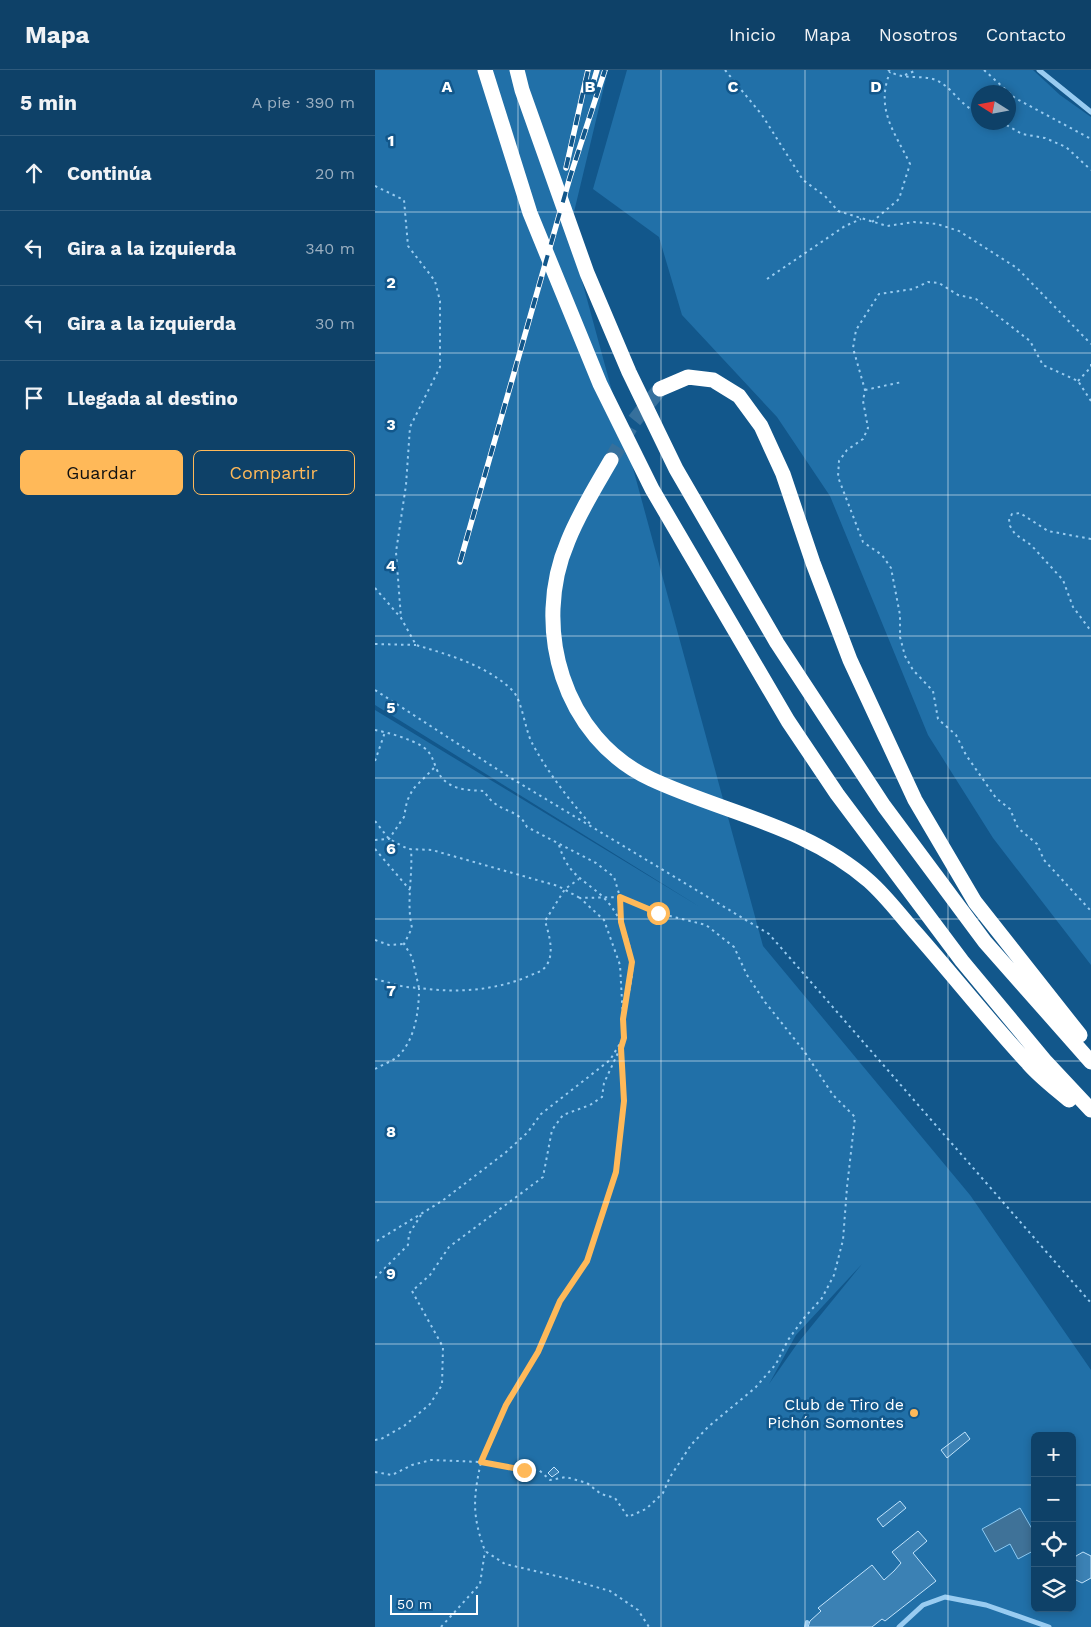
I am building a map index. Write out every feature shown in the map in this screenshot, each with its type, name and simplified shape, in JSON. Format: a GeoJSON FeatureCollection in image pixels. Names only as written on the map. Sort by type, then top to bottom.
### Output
{"type":"FeatureCollection","features":[{"type":"Feature","properties":{"kind":"highway"},"geometry":{"type":"LineString","coordinates":[[485,70],[530,213],[600,384],[652,489],[788,721],[837,794],[916,903],[1046,1062],[1091,1110]]}},
{"type":"Feature","properties":{"kind":"highway"},"geometry":{"type":"LineString","coordinates":[[517,70],[522,90],[587,273],[629,372],[676,469],[777,643],[884,806],[985,942],[1091,1062]]}},
{"type":"Feature","properties":{"kind":"highway"},"geometry":{"type":"LineString","coordinates":[[660,389],[688,377],[713,380],[739,396],[761,426],[783,474],[813,564],[850,660],[915,800],[975,902],[1091,1048]]}},
{"type":"Feature","properties":{"kind":"highway"},"geometry":{"type":"LineString","coordinates":[[611,460],[567,541],[555,584],[552,626],[559,672],[577,710],[596,736],[620,760],[649,778],[747,814],[815,844],[869,881],[1029,1065],[1091,1119]]}},
{"type":"Feature","properties":{"kind":"street"},"geometry":{"type":"LineString","coordinates":[[1039,70],[1091,112]]}},
{"type":"Feature","properties":{"kind":"street"},"geometry":{"type":"LineString","coordinates":[[899,1627],[923,1605],[945,1597],[986,1605],[1049,1627]]}},
{"type":"Feature","properties":{"kind":"path"},"geometry":{"type":"LineString","coordinates":[[725,70],[763,115],[803,180],[825,196],[838,211],[887,226],[914,222],[937,224],[959,230],[1017,268],[1091,344]]}},
{"type":"Feature","properties":{"kind":"path"},"geometry":{"type":"LineString","coordinates":[[903,76],[917,70]]}},
{"type":"Feature","properties":{"kind":"path"},"geometry":{"type":"LineString","coordinates":[[984,70],[1015,98],[1091,139]]}},
{"type":"Feature","properties":{"kind":"path"},"geometry":{"type":"LineString","coordinates":[[871,222],[899,199],[910,164],[890,128],[885,109],[885,86],[889,71],[903,76],[932,79],[945,85],[971,110]]}},
{"type":"Feature","properties":{"kind":"path"},"geometry":{"type":"LineString","coordinates":[[1014,130],[1021,134],[1045,138],[1066,147],[1091,170]]}},
{"type":"Feature","properties":{"kind":"path"},"geometry":{"type":"LineString","coordinates":[[375,186],[404,200],[408,246],[435,280],[440,301],[440,367],[410,427],[406,485],[396,552],[401,618]]}},
{"type":"Feature","properties":{"kind":"path"},"geometry":{"type":"LineString","coordinates":[[767,279],[838,231],[862,219]]}},
{"type":"Feature","properties":{"kind":"path"},"geometry":{"type":"LineString","coordinates":[[1091,401],[1078,381],[1043,365],[1030,341],[976,299],[958,295],[939,284],[928,282],[913,289],[879,294],[856,330],[853,348],[865,390],[863,401],[868,428],[863,439],[847,450],[839,461],[838,477],[863,542],[882,555],[891,568],[900,615],[900,637],[905,656],[913,670],[933,692],[938,720],[957,735],[966,755],[996,798],[1010,809],[1018,828],[1037,844],[1044,860],[1091,911]]}},
{"type":"Feature","properties":{"kind":"path"},"geometry":{"type":"LineString","coordinates":[[1078,381],[1091,367],[1091,363]]}},
{"type":"Feature","properties":{"kind":"path"},"geometry":{"type":"LineString","coordinates":[[865,390],[902,382]]}},
{"type":"Feature","properties":{"kind":"path"},"geometry":{"type":"LineString","coordinates":[[1091,539],[1048,531],[1020,513],[1012,514],[1009,518],[1010,526],[1015,534],[1031,545],[1063,580],[1073,607],[1091,631]]}},
{"type":"Feature","properties":{"kind":"path"},"geometry":{"type":"LineString","coordinates":[[375,588],[401,618],[416,645]]}},
{"type":"Feature","properties":{"kind":"path"},"geometry":{"type":"LineString","coordinates":[[375,644],[416,645],[455,657],[493,675],[514,691],[531,742],[573,804],[594,828]]}},
{"type":"Feature","properties":{"kind":"path"},"geometry":{"type":"LineString","coordinates":[[375,690],[594,828],[769,934],[1091,1303]]}},
{"type":"Feature","properties":{"kind":"path"},"geometry":{"type":"LineString","coordinates":[[375,730],[423,747],[433,758],[446,782],[458,789],[484,791],[491,802],[501,809],[515,813],[523,820],[527,828],[596,863],[614,877],[620,897],[621,922],[632,962],[623,1019]]}},
{"type":"Feature","properties":{"kind":"path"},"geometry":{"type":"LineString","coordinates":[[375,761],[385,732]]}},
{"type":"Feature","properties":{"kind":"path"},"geometry":{"type":"LineString","coordinates":[[389,839],[403,817],[407,801],[413,789],[436,766]]}},
{"type":"Feature","properties":{"kind":"path"},"geometry":{"type":"LineString","coordinates":[[375,821],[389,839],[411,849],[432,850],[565,889],[580,898],[605,920],[619,965],[624,1038],[610,1070],[602,1097],[589,1106],[563,1115],[552,1130],[543,1177],[449,1248],[430,1275],[412,1291],[443,1347],[442,1386],[430,1404],[404,1426],[381,1439],[375,1440]]}},
{"type":"Feature","properties":{"kind":"path"},"geometry":{"type":"LineString","coordinates":[[375,840],[389,839]]}},
{"type":"Feature","properties":{"kind":"path"},"geometry":{"type":"LineString","coordinates":[[559,844],[563,856],[579,879],[603,897],[621,922]]}},
{"type":"Feature","properties":{"kind":"path"},"geometry":{"type":"LineString","coordinates":[[375,849],[410,890]]}},
{"type":"Feature","properties":{"kind":"path"},"geometry":{"type":"LineString","coordinates":[[404,944],[413,928],[408,910],[412,879],[411,849]]}},
{"type":"Feature","properties":{"kind":"path"},"geometry":{"type":"LineString","coordinates":[[375,979],[405,987],[469,991],[519,980],[542,971],[547,965],[551,953],[545,921],[565,889],[579,879]]}},
{"type":"Feature","properties":{"kind":"path"},"geometry":{"type":"LineString","coordinates":[[375,1472],[392,1475],[411,1465],[431,1460],[481,1462],[539,1470],[550,1480],[566,1477],[587,1483],[601,1494],[615,1498],[629,1517],[646,1509],[663,1493],[678,1465],[707,1426],[755,1388],[776,1364],[788,1340],[822,1298],[834,1275],[843,1240],[855,1117],[833,1095],[804,1051],[765,1002],[747,975],[734,947],[706,925],[658,913],[620,897],[580,898]]}},
{"type":"Feature","properties":{"kind":"path"},"geometry":{"type":"LineString","coordinates":[[375,940],[389,945],[404,944]]}},
{"type":"Feature","properties":{"kind":"path"},"geometry":{"type":"LineString","coordinates":[[375,1070],[396,1058],[408,1045],[419,1002],[419,988],[412,957],[404,944]]}},
{"type":"Feature","properties":{"kind":"path"},"geometry":{"type":"LineString","coordinates":[[375,1242],[441,1201],[505,1153],[528,1132],[541,1114],[610,1060],[624,1038]]}},
{"type":"Feature","properties":{"kind":"path"},"geometry":{"type":"LineString","coordinates":[[441,1627],[480,1584],[485,1552],[474,1518],[475,1490],[481,1462],[506,1405],[538,1352],[560,1301],[587,1261],[616,1172],[624,1101],[621,1048]]}},
{"type":"Feature","properties":{"kind":"path"},"geometry":{"type":"LineString","coordinates":[[375,1278],[408,1245],[409,1234],[421,1214]]}},
{"type":"Feature","properties":{"kind":"path"},"geometry":{"type":"LineString","coordinates":[[485,1552],[505,1564],[565,1578],[610,1592],[638,1610],[649,1627]]}},
{"type":"Feature","properties":{"kind":"shaded area"},"geometry":{"type":"Polygon","coordinates":[[[375,70],[608,70],[569,233],[763,946],[970,1195],[1091,1370],[1091,1627],[375,1627],[375,710],[700,907],[375,705],[375,70]],[[862,1264],[796,1335],[769,1384],[797,1344],[862,1264]]]}},
{"type":"Feature","properties":{"kind":"shaded area"},"geometry":{"type":"Polygon","coordinates":[[[627,70],[1033,70],[1060,95],[1091,117],[1091,965],[993,838],[928,735],[830,496],[777,417],[682,315],[659,237],[593,189],[627,70]]]}},
{"type":"Feature","properties":{"kind":"shaded area"},"geometry":{"type":"Polygon","coordinates":[[[1020,1508],[1031,1527],[1031,1552],[1018,1559],[1010,1544],[995,1552],[982,1529],[1020,1508]]]}},
{"type":"Feature","properties":{"kind":"building"},"geometry":{"type":"Polygon","coordinates":[[[965,1432],[970,1439],[947,1458],[941,1450],[965,1432]]]}},
{"type":"Feature","properties":{"kind":"building"},"geometry":{"type":"Polygon","coordinates":[[[554,1467],[559,1472],[552,1477],[548,1473],[554,1467]]]}},
{"type":"Feature","properties":{"kind":"building"},"geometry":{"type":"Polygon","coordinates":[[[900,1501],[906,1508],[883,1527],[877,1519],[900,1501]]]}},
{"type":"Feature","properties":{"kind":"building"},"geometry":{"type":"Polygon","coordinates":[[[918,1531],[927,1541],[913,1553],[936,1581],[885,1621],[882,1619],[872,1627],[808,1627],[810,1621],[821,1611],[818,1608],[872,1565],[884,1580],[901,1563],[892,1552],[918,1531]]]}},
{"type":"Feature","properties":{"kind":"building"},"geometry":{"type":"Polygon","coordinates":[[[1083,1552],[1091,1556],[1091,1578],[1082,1583],[1076,1580],[1076,1556],[1083,1552]]]}},
{"type":"Feature","properties":{"kind":"tunnel"},"geometry":{"type":"LineString","coordinates":[[611,460],[634,421],[660,389]]}},
{"type":"Feature","properties":{"kind":"railway"},"geometry":{"type":"LineString","coordinates":[[566,168],[588,70]]}},
{"type":"Feature","properties":{"kind":"railway"},"geometry":{"type":"LineString","coordinates":[[591,90],[597,70]]}},
{"type":"Feature","properties":{"kind":"railway"},"geometry":{"type":"LineString","coordinates":[[460,562],[570,177],[605,70]]}},
{"type":"Feature","properties":{"kind":"place","name":"Club de Tiro de Pichón Somontes"},"geometry":{"type":"Point","coordinates":[914,1413]}},
{"type":"Feature","properties":{"kind":"route"},"geometry":{"type":"LineString","coordinates":[[524,1470],[481,1462],[506,1405],[538,1352],[560,1301],[587,1261],[616,1172],[624,1101],[621,1048],[624,1038],[623,1019],[632,962],[621,922],[620,897],[658,913]]}}]}
